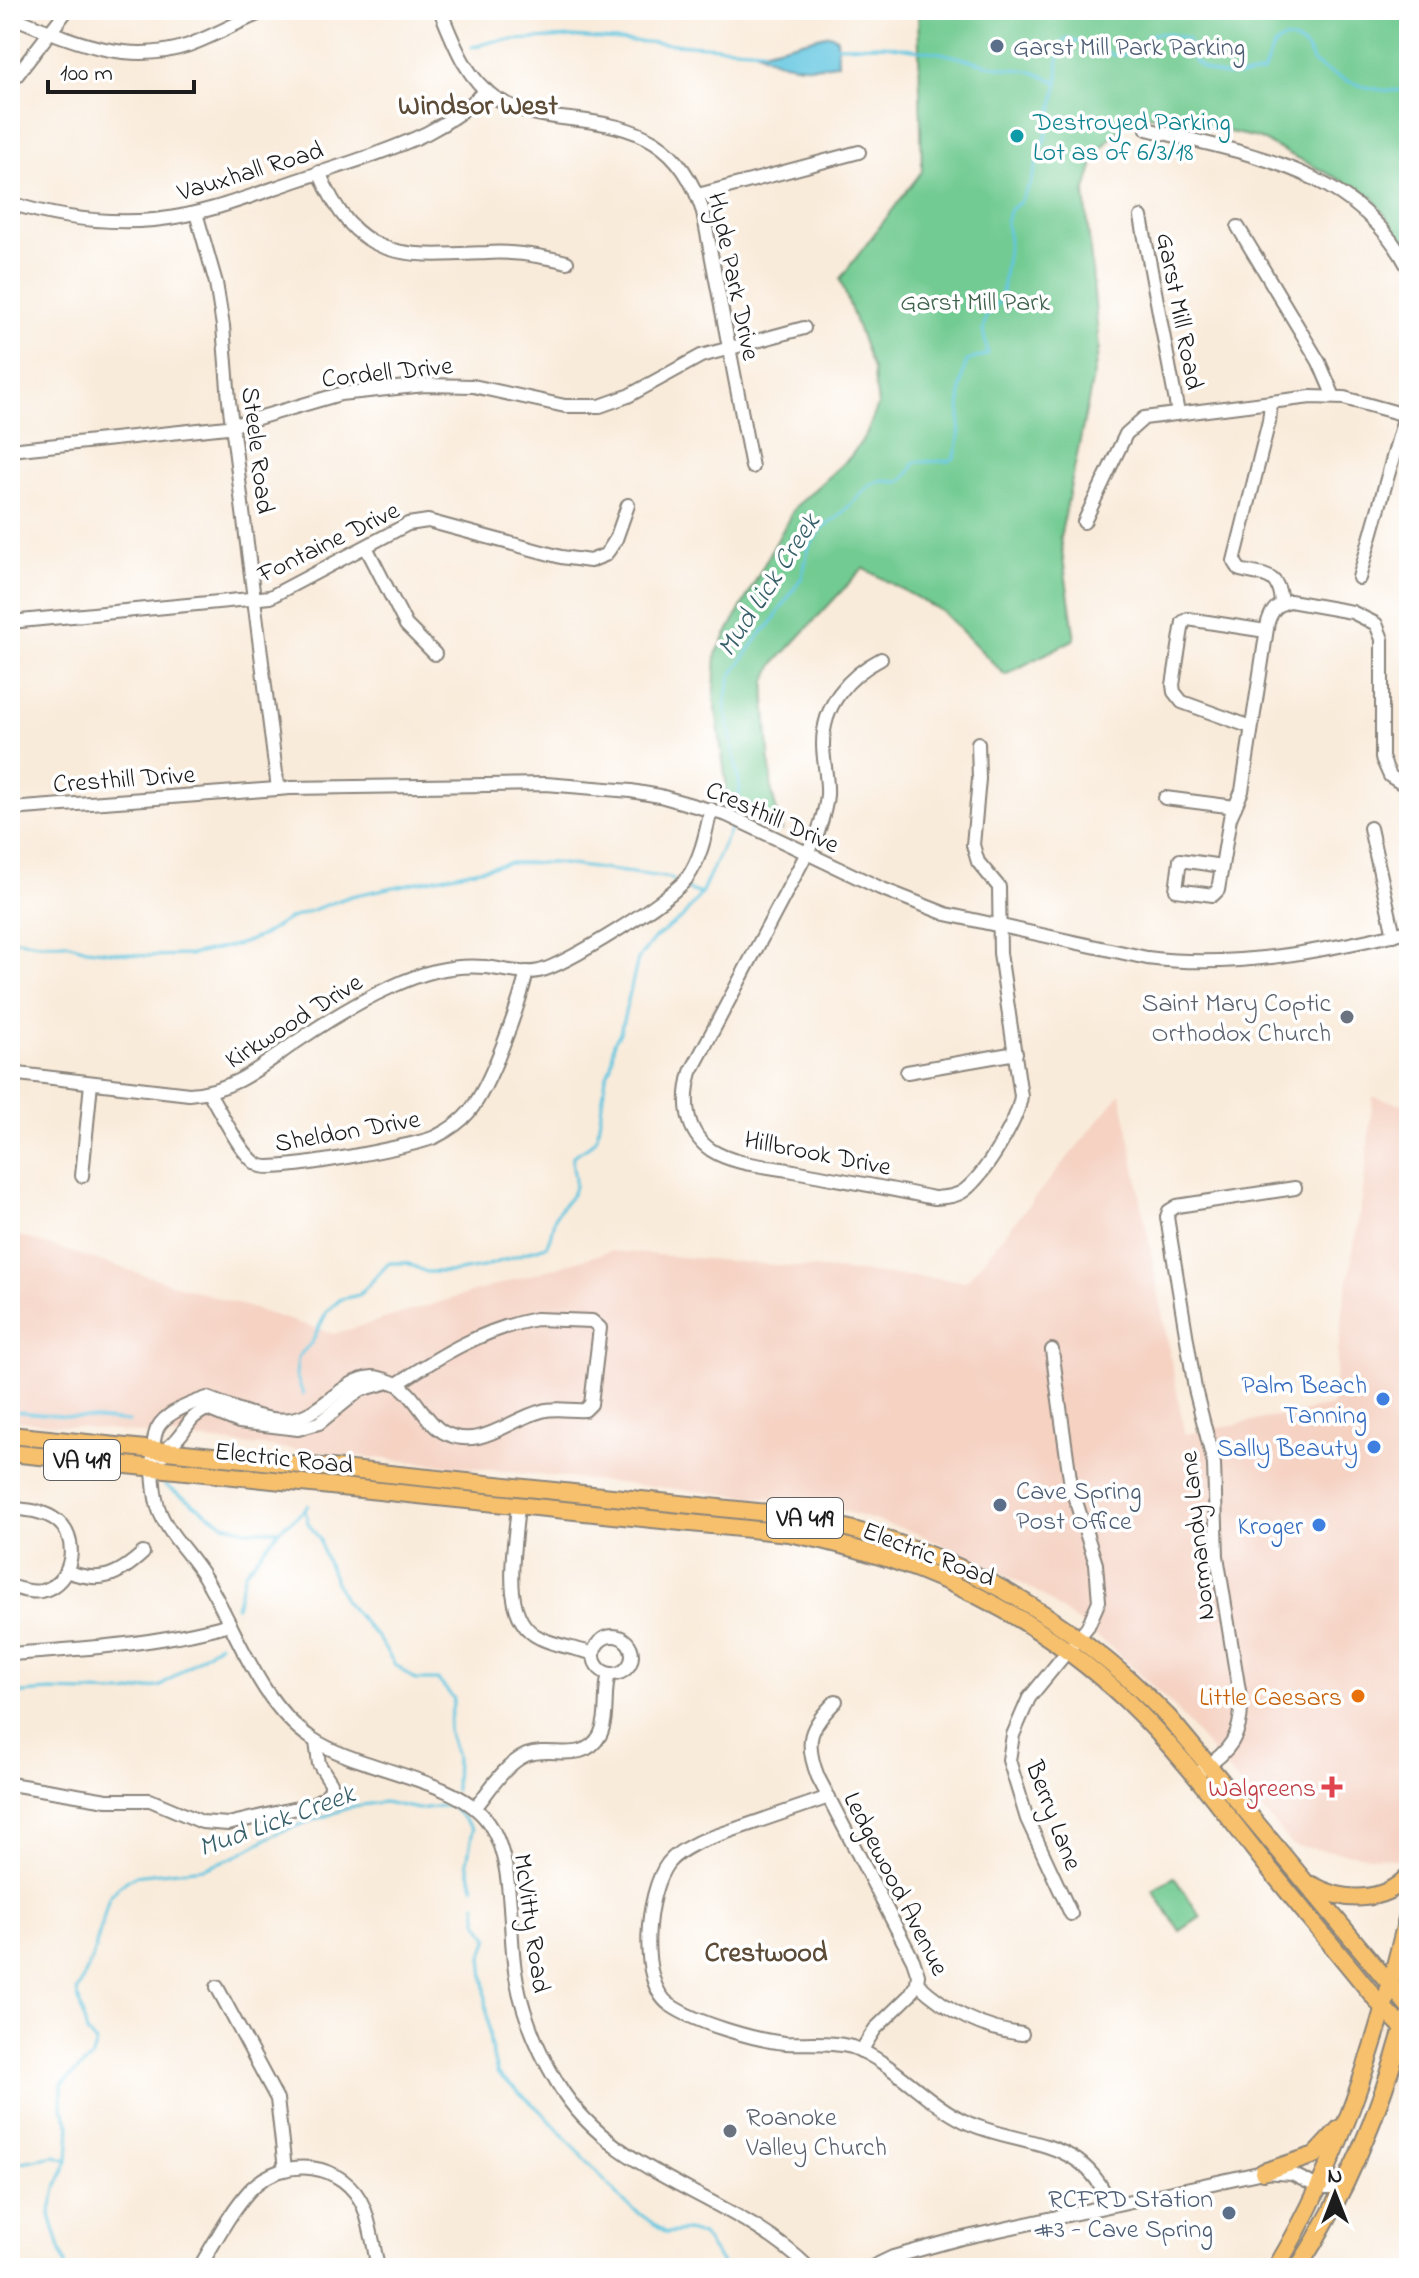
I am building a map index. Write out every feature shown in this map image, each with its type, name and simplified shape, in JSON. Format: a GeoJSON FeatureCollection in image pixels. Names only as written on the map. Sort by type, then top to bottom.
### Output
{"type":"FeatureCollection","features":[{"type":"Feature","properties":{"kind":"main road","name":"Electric Road"},"geometry":{"type":"LineString","coordinates":[[10,1435],[705,1505],[825,1522],[891,1539],[963,1568],[1027,1602],[1080,1637],[1144,1692],[1383,2008],[1406,2030]]}},
{"type":"Feature","properties":{"kind":"main road","name":"Electric Road"},"geometry":{"type":"LineString","coordinates":[[10,1453],[788,1533],[861,1549],[959,1585],[1023,1620],[1069,1651],[1201,1770],[1301,1878],[1409,2006]]}},
{"type":"Feature","properties":{"kind":"main road"},"geometry":{"type":"LineString","coordinates":[[1301,1878],[1328,1894],[1348,1898],[1370,1897],[1388,1890],[1409,1875]]}},
{"type":"Feature","properties":{"kind":"main road"},"geometry":{"type":"LineString","coordinates":[[1276,2268],[1320,2188],[1353,2111],[1409,1910]]}},
{"type":"Feature","properties":{"kind":"main road"},"geometry":{"type":"LineString","coordinates":[[1298,2268],[1344,2188],[1375,2117],[1406,2030],[1409,2006]]}},
{"type":"Feature","properties":{"kind":"main road"},"geometry":{"type":"LineString","coordinates":[[1263,2172],[1315,2155],[1353,2111]]}},
{"type":"Feature","properties":{"kind":"street"},"geometry":{"type":"LineString","coordinates":[[10,84],[67,10]]}},
{"type":"Feature","properties":{"kind":"street"},"geometry":{"type":"LineString","coordinates":[[10,16],[109,52],[150,53],[191,44],[268,10]]}},
{"type":"Feature","properties":{"kind":"street","name":"Hyde Park Drive"},"geometry":{"type":"LineString","coordinates":[[440,10],[465,64],[486,90],[510,106],[526,112],[605,122],[640,133],[656,141],[676,160],[698,195],[752,467]]}},
{"type":"Feature","properties":{"kind":"street","name":"Vauxhall Road"},"geometry":{"type":"LineString","coordinates":[[10,203],[41,213],[98,220],[155,219],[196,213],[427,133],[473,103],[486,90]]}},
{"type":"Feature","properties":{"kind":"street"},"geometry":{"type":"LineString","coordinates":[[1147,129],[1271,160],[1326,184],[1383,228],[1409,269]]}},
{"type":"Feature","properties":{"kind":"street"},"geometry":{"type":"LineString","coordinates":[[698,195],[859,152]]}},
{"type":"Feature","properties":{"kind":"street"},"geometry":{"type":"LineString","coordinates":[[319,172],[345,218],[368,239],[393,251],[429,256],[515,253],[567,262]]}},
{"type":"Feature","properties":{"kind":"street","name":"Steele Road"},"geometry":{"type":"LineString","coordinates":[[196,213],[216,283],[278,789]]}},
{"type":"Feature","properties":{"kind":"street","name":"Garst Mill Road"},"geometry":{"type":"LineString","coordinates":[[1141,217],[1178,413]]}},
{"type":"Feature","properties":{"kind":"street"},"geometry":{"type":"LineString","coordinates":[[1238,227],[1319,362],[1334,397]]}},
{"type":"Feature","properties":{"kind":"street","name":"Cordell Drive"},"geometry":{"type":"LineString","coordinates":[[10,450],[233,426],[340,394],[425,385],[473,386],[565,406],[600,406],[628,396],[701,356],[804,328]]}},
{"type":"Feature","properties":{"kind":"street","name":"Garst Mill Road"},"geometry":{"type":"LineString","coordinates":[[1084,522],[1130,428],[1144,418],[1311,397],[1334,397],[1407,416],[1359,578]]}},
{"type":"Feature","properties":{"kind":"street"},"geometry":{"type":"LineString","coordinates":[[1271,403],[1267,431],[1234,561],[1240,570],[1271,578],[1278,587],[1281,603]]}},
{"type":"Feature","properties":{"kind":"street","name":"Fontaine Drive"},"geometry":{"type":"LineString","coordinates":[[10,622],[270,597],[408,524],[428,521],[561,557],[590,561],[609,550],[628,505]]}},
{"type":"Feature","properties":{"kind":"street"},"geometry":{"type":"LineString","coordinates":[[366,547],[406,625],[435,654]]}},
{"type":"Feature","properties":{"kind":"street"},"geometry":{"type":"LineString","coordinates":[[1222,866],[1229,826],[1242,791],[1266,631],[1271,613],[1281,603],[1290,601],[1352,612],[1376,624],[1382,639],[1382,758],[1390,776],[1409,788]]}},
{"type":"Feature","properties":{"kind":"street"},"geometry":{"type":"LineString","coordinates":[[1251,727],[1182,702],[1174,692],[1183,622],[1188,619],[1266,631]]}},
{"type":"Feature","properties":{"kind":"street","name":"Hillbrook Drive"},"geometry":{"type":"LineString","coordinates":[[881,659],[856,675],[836,698],[830,711],[823,741],[827,797],[818,832],[691,1072],[686,1107],[695,1132],[708,1148],[731,1159],[749,1163],[934,1198],[966,1189],[993,1155],[1016,1118],[1021,1096],[1000,953],[999,887],[978,862],[973,845],[979,779],[978,743]]}},
{"type":"Feature","properties":{"kind":"street","name":"Cresthill Drive"},"geometry":{"type":"LineString","coordinates":[[10,809],[278,789],[546,784],[660,796],[711,809],[933,909],[1147,958],[1204,962],[1270,958],[1409,931]]}},
{"type":"Feature","properties":{"kind":"street"},"geometry":{"type":"LineString","coordinates":[[1165,798],[1235,807]]}},
{"type":"Feature","properties":{"kind":"street","name":"Kirkwood Drive"},"geometry":{"type":"LineString","coordinates":[[10,1073],[189,1094],[209,1093],[234,1084],[356,1003],[420,975],[456,967],[540,971],[565,961],[679,888],[693,868],[711,809]]}},
{"type":"Feature","properties":{"kind":"street"},"geometry":{"type":"LineString","coordinates":[[1370,828],[1394,935]]}},
{"type":"Feature","properties":{"kind":"street","name":"Sheldon Drive"},"geometry":{"type":"LineString","coordinates":[[209,1093],[248,1157],[265,1167],[321,1162],[432,1139],[458,1123],[476,1102],[504,1041],[527,972]]}},
{"type":"Feature","properties":{"kind":"street"},"geometry":{"type":"LineString","coordinates":[[907,1072],[1016,1053]]}},
{"type":"Feature","properties":{"kind":"street"},"geometry":{"type":"LineString","coordinates":[[82,1176],[91,1083]]}},
{"type":"Feature","properties":{"kind":"street","name":"Normandy Lane"},"geometry":{"type":"LineString","coordinates":[[1201,1770],[1221,1757],[1236,1737],[1241,1703],[1217,1556],[1214,1464],[1195,1389],[1167,1217],[1169,1211],[1177,1206],[1295,1188]]}},
{"type":"Feature","properties":{"kind":"street"},"geometry":{"type":"LineString","coordinates":[[155,1468],[160,1449],[156,1431],[161,1422],[207,1398],[279,1420],[292,1419],[308,1415],[343,1390],[365,1378],[376,1376],[405,1389],[442,1432],[467,1438],[489,1436],[541,1411],[581,1411],[589,1408],[600,1331],[596,1324],[580,1320],[536,1319],[510,1324],[458,1346],[397,1384]]}},
{"type":"Feature","properties":{"kind":"street","name":"Berry Lane"},"geometry":{"type":"LineString","coordinates":[[1052,1350],[1071,1486],[1099,1579],[1099,1601],[1095,1614],[1080,1637],[1024,1706],[1013,1735],[1009,1760],[1027,1819],[1071,1914]]}},
{"type":"Feature","properties":{"kind":"street"},"geometry":{"type":"LineString","coordinates":[[160,1449],[176,1441],[191,1417],[207,1409],[239,1422],[298,1429],[319,1423],[360,1390],[388,1381],[397,1384]]}},
{"type":"Feature","properties":{"kind":"street","name":"McVitty Road"},"geometry":{"type":"LineString","coordinates":[[155,1468],[159,1510],[203,1574],[273,1702],[316,1742],[454,1795],[475,1808],[492,1828],[503,1858],[512,1956],[523,2009],[541,2055],[570,2104],[595,2130],[635,2159],[676,2185],[769,2233],[809,2268]]}},
{"type":"Feature","properties":{"kind":"street"},"geometry":{"type":"LineString","coordinates":[[518,1504],[512,1589],[520,1620],[542,1640],[594,1654]]}},
{"type":"Feature","properties":{"kind":"street"},"geometry":{"type":"LineString","coordinates":[[10,1508],[38,1512],[56,1520],[63,1526],[72,1556],[60,1580],[45,1590],[29,1592],[10,1586]]}},
{"type":"Feature","properties":{"kind":"street"},"geometry":{"type":"LineString","coordinates":[[66,1571],[99,1578],[122,1570],[143,1553]]}},
{"type":"Feature","properties":{"kind":"street"},"geometry":{"type":"LineString","coordinates":[[10,1654],[174,1637],[230,1624]]}},
{"type":"Feature","properties":{"kind":"street"},"geometry":{"type":"LineString","coordinates":[[617,1637],[628,1643],[632,1655],[628,1668],[621,1673],[609,1674],[598,1668],[594,1654],[595,1647],[606,1638],[617,1637]]}},
{"type":"Feature","properties":{"kind":"street"},"geometry":{"type":"LineString","coordinates":[[475,1808],[516,1761],[526,1755],[581,1752],[594,1743],[603,1727],[609,1674]]}},
{"type":"Feature","properties":{"kind":"street","name":"Ledgewood Avenue"},"geometry":{"type":"LineString","coordinates":[[836,1701],[815,1725],[809,1746],[810,1756],[908,1949],[915,1964],[917,1983],[937,2002],[963,2018],[1022,2034]]}},
{"type":"Feature","properties":{"kind":"street"},"geometry":{"type":"LineString","coordinates":[[10,1784],[107,1800],[150,1800],[202,1822],[228,1824],[310,1805],[325,1797],[331,1783],[319,1764],[316,1742]]}},
{"type":"Feature","properties":{"kind":"street"},"geometry":{"type":"LineString","coordinates":[[829,1797],[698,1842],[675,1855],[663,1872],[655,1895],[650,1936],[651,1975],[659,1995],[667,2003],[722,2028],[774,2042],[840,2045],[861,2051],[965,2122],[1069,2155],[1098,2180],[1110,2204]]}},
{"type":"Feature","properties":{"kind":"street"},"geometry":{"type":"LineString","coordinates":[[861,2051],[875,2029],[910,1995],[917,1983]]}},
{"type":"Feature","properties":{"kind":"street"},"geometry":{"type":"LineString","coordinates":[[217,1987],[277,2099],[285,2169]]}},
{"type":"Feature","properties":{"kind":"street"},"geometry":{"type":"LineString","coordinates":[[199,2268],[251,2188],[262,2179],[285,2169],[302,2167],[322,2170],[350,2187],[365,2209],[378,2268]]}},
{"type":"Feature","properties":{"kind":"street"},"geometry":{"type":"LineString","coordinates":[[870,2268],[917,2249],[1263,2172],[1292,2174],[1320,2188],[1344,2188]]}},
{"type":"Feature","properties":{"kind":"shaded area"},"geometry":{"type":"Polygon","coordinates":[[[1121,1093],[1185,1434],[1332,1406],[1343,1309],[1362,1200],[1373,1097],[1409,1105],[1409,1852],[1400,1860],[1293,1846],[1171,1704],[1114,1650],[1039,1593],[971,1557],[914,1532],[819,1504],[10,1420],[10,1233],[334,1334],[610,1251],[966,1281],[1121,1093]]]}},
{"type":"Feature","properties":{"kind":"green space","name":"Garst Mill Park"},"geometry":{"type":"Polygon","coordinates":[[[918,10],[1409,10],[1409,249],[1372,196],[1258,138],[1148,115],[1128,120],[1097,153],[1085,193],[1099,348],[1060,538],[1075,639],[1005,675],[943,612],[863,568],[774,664],[766,681],[772,793],[782,830],[725,805],[726,782],[714,695],[716,654],[795,507],[850,457],[866,435],[878,405],[873,370],[840,279],[922,171],[918,10]]]}},
{"type":"Feature","properties":{"kind":"green space"},"geometry":{"type":"Polygon","coordinates":[[[1174,1877],[1201,1917],[1180,1931],[1153,1891],[1174,1877]]]}},
{"type":"Feature","properties":{"kind":"water"},"geometry":{"type":"Polygon","coordinates":[[[830,34],[837,38],[838,63],[797,65],[776,61],[758,52],[830,34]]]}},
{"type":"Feature","properties":{"kind":"waterway","name":"Mud Lick Creek"},"geometry":{"type":"LineString","coordinates":[[735,815],[740,788],[725,705],[731,676],[802,577],[809,547],[821,529],[870,485],[880,481],[900,482],[915,462],[949,461],[954,458],[959,434],[963,373],[967,361],[988,354],[983,330],[986,316],[1001,298],[1009,241],[1006,223],[1009,211],[1020,202],[1031,182],[1049,126],[1058,82],[1059,46],[1066,39],[1099,47],[1113,55],[1143,53],[1146,37],[1172,35],[1188,39],[1190,52],[1204,69],[1239,76],[1263,72],[1274,47],[1279,42],[1291,40],[1303,45],[1313,62],[1346,80],[1385,90],[1409,89]]}},
{"type":"Feature","properties":{"kind":"waterway"},"geometry":{"type":"LineString","coordinates":[[472,47],[495,41],[572,37],[763,50]]}},
{"type":"Feature","properties":{"kind":"waterway"},"geometry":{"type":"LineString","coordinates":[[835,46],[884,45],[941,53],[998,67],[1030,71],[1058,82]]}},
{"type":"Feature","properties":{"kind":"waterway","name":"Mud Lick Creek"},"geometry":{"type":"LineString","coordinates":[[303,1394],[296,1375],[298,1357],[312,1342],[327,1311],[341,1299],[359,1295],[389,1263],[407,1263],[426,1272],[453,1272],[483,1267],[546,1246],[556,1215],[574,1191],[573,1156],[597,1137],[614,1042],[620,1033],[638,959],[655,938],[682,918],[701,894],[733,823]]}},
{"type":"Feature","properties":{"kind":"waterway"},"geometry":{"type":"LineString","coordinates":[[10,939],[66,943],[87,949],[146,956],[190,955],[240,944],[263,935],[288,919],[351,896],[509,863],[554,863],[671,878],[674,881]]}},
{"type":"Feature","properties":{"kind":"waterway"},"geometry":{"type":"LineString","coordinates":[[686,889],[701,894]]}},
{"type":"Feature","properties":{"kind":"waterway"},"geometry":{"type":"LineString","coordinates":[[10,1411],[129,1422]]}},
{"type":"Feature","properties":{"kind":"waterway"},"geometry":{"type":"LineString","coordinates":[[165,1485],[224,1524],[246,1530],[279,1530]]}},
{"type":"Feature","properties":{"kind":"waterway","name":"Mud Lick Creek"},"geometry":{"type":"LineString","coordinates":[[308,1505],[305,1510],[308,1523],[320,1540],[344,1600],[377,1637],[394,1663],[415,1680],[438,1680],[454,1699],[448,1730],[456,1756],[455,1790]]}},
{"type":"Feature","properties":{"kind":"waterway"},"geometry":{"type":"LineString","coordinates":[[236,1607],[245,1572],[279,1530],[305,1510]]}},
{"type":"Feature","properties":{"kind":"waterway"},"geometry":{"type":"LineString","coordinates":[[10,1694],[49,1691],[126,1693],[161,1686],[219,1644]]}},
{"type":"Feature","properties":{"kind":"waterway","name":"Mud Lick Creek"},"geometry":{"type":"LineString","coordinates":[[66,2268],[50,2215],[68,2160],[70,2125],[62,2109],[62,2084],[91,2059],[96,2043],[87,2033],[77,1992],[93,1956],[109,1897],[134,1876],[204,1868],[234,1857],[279,1832],[354,1806],[384,1802],[418,1809],[450,1805]]}},
{"type":"Feature","properties":{"kind":"waterway"},"geometry":{"type":"LineString","coordinates":[[450,1805],[473,1829],[467,1862],[474,1887]]}},
{"type":"Feature","properties":{"kind":"waterway"},"geometry":{"type":"LineString","coordinates":[[476,1904],[478,1922],[489,1938],[482,1957],[490,2043],[497,2073],[543,2113],[625,2203],[666,2233],[687,2231],[702,2235],[725,2268]]}},
{"type":"Feature","properties":{"kind":"waterway"},"geometry":{"type":"LineString","coordinates":[[10,2164],[55,2156],[68,2160]]}},
{"type":"Feature","properties":{"kind":"place","name":"Garst Mill Park Parking"},"geometry":{"type":"Point","coordinates":[997,46]}},
{"type":"Feature","properties":{"kind":"place","name":"Destroyed Parking Lot as of 6/3/18"},"geometry":{"type":"Point","coordinates":[1017,136]}},
{"type":"Feature","properties":{"kind":"place","name":"Saint Mary Coptic Orthodox Church"},"geometry":{"type":"Point","coordinates":[1347,1017]}},
{"type":"Feature","properties":{"kind":"place","name":"Palm Beach Tanning"},"geometry":{"type":"Point","coordinates":[1383,1399]}},
{"type":"Feature","properties":{"kind":"place","name":"Sally Beauty"},"geometry":{"type":"Point","coordinates":[1374,1447]}},
{"type":"Feature","properties":{"kind":"place","name":"Cave Spring Post Office"},"geometry":{"type":"Point","coordinates":[1000,1505]}},
{"type":"Feature","properties":{"kind":"place","name":"Kroger"},"geometry":{"type":"Point","coordinates":[1319,1525]}},
{"type":"Feature","properties":{"kind":"place","name":"Little Caesars"},"geometry":{"type":"Point","coordinates":[1358,1696]}},
{"type":"Feature","properties":{"kind":"place","name":"Walgreens"},"geometry":{"type":"Point","coordinates":[1332,1787]}},
{"type":"Feature","properties":{"kind":"place","name":"Roanoke Valley Church"},"geometry":{"type":"Point","coordinates":[730,2131]}},
{"type":"Feature","properties":{"kind":"place","name":"RCFRD Station #3 - Cave Spring"},"geometry":{"type":"Point","coordinates":[1229,2213]}},
{"type":"Feature","properties":{"kind":"district","name":"Windsor West"},"geometry":{"type":"Point","coordinates":[478,104]}},
{"type":"Feature","properties":{"kind":"district","name":"Crestwood"},"geometry":{"type":"Point","coordinates":[766,1951]}}]}
